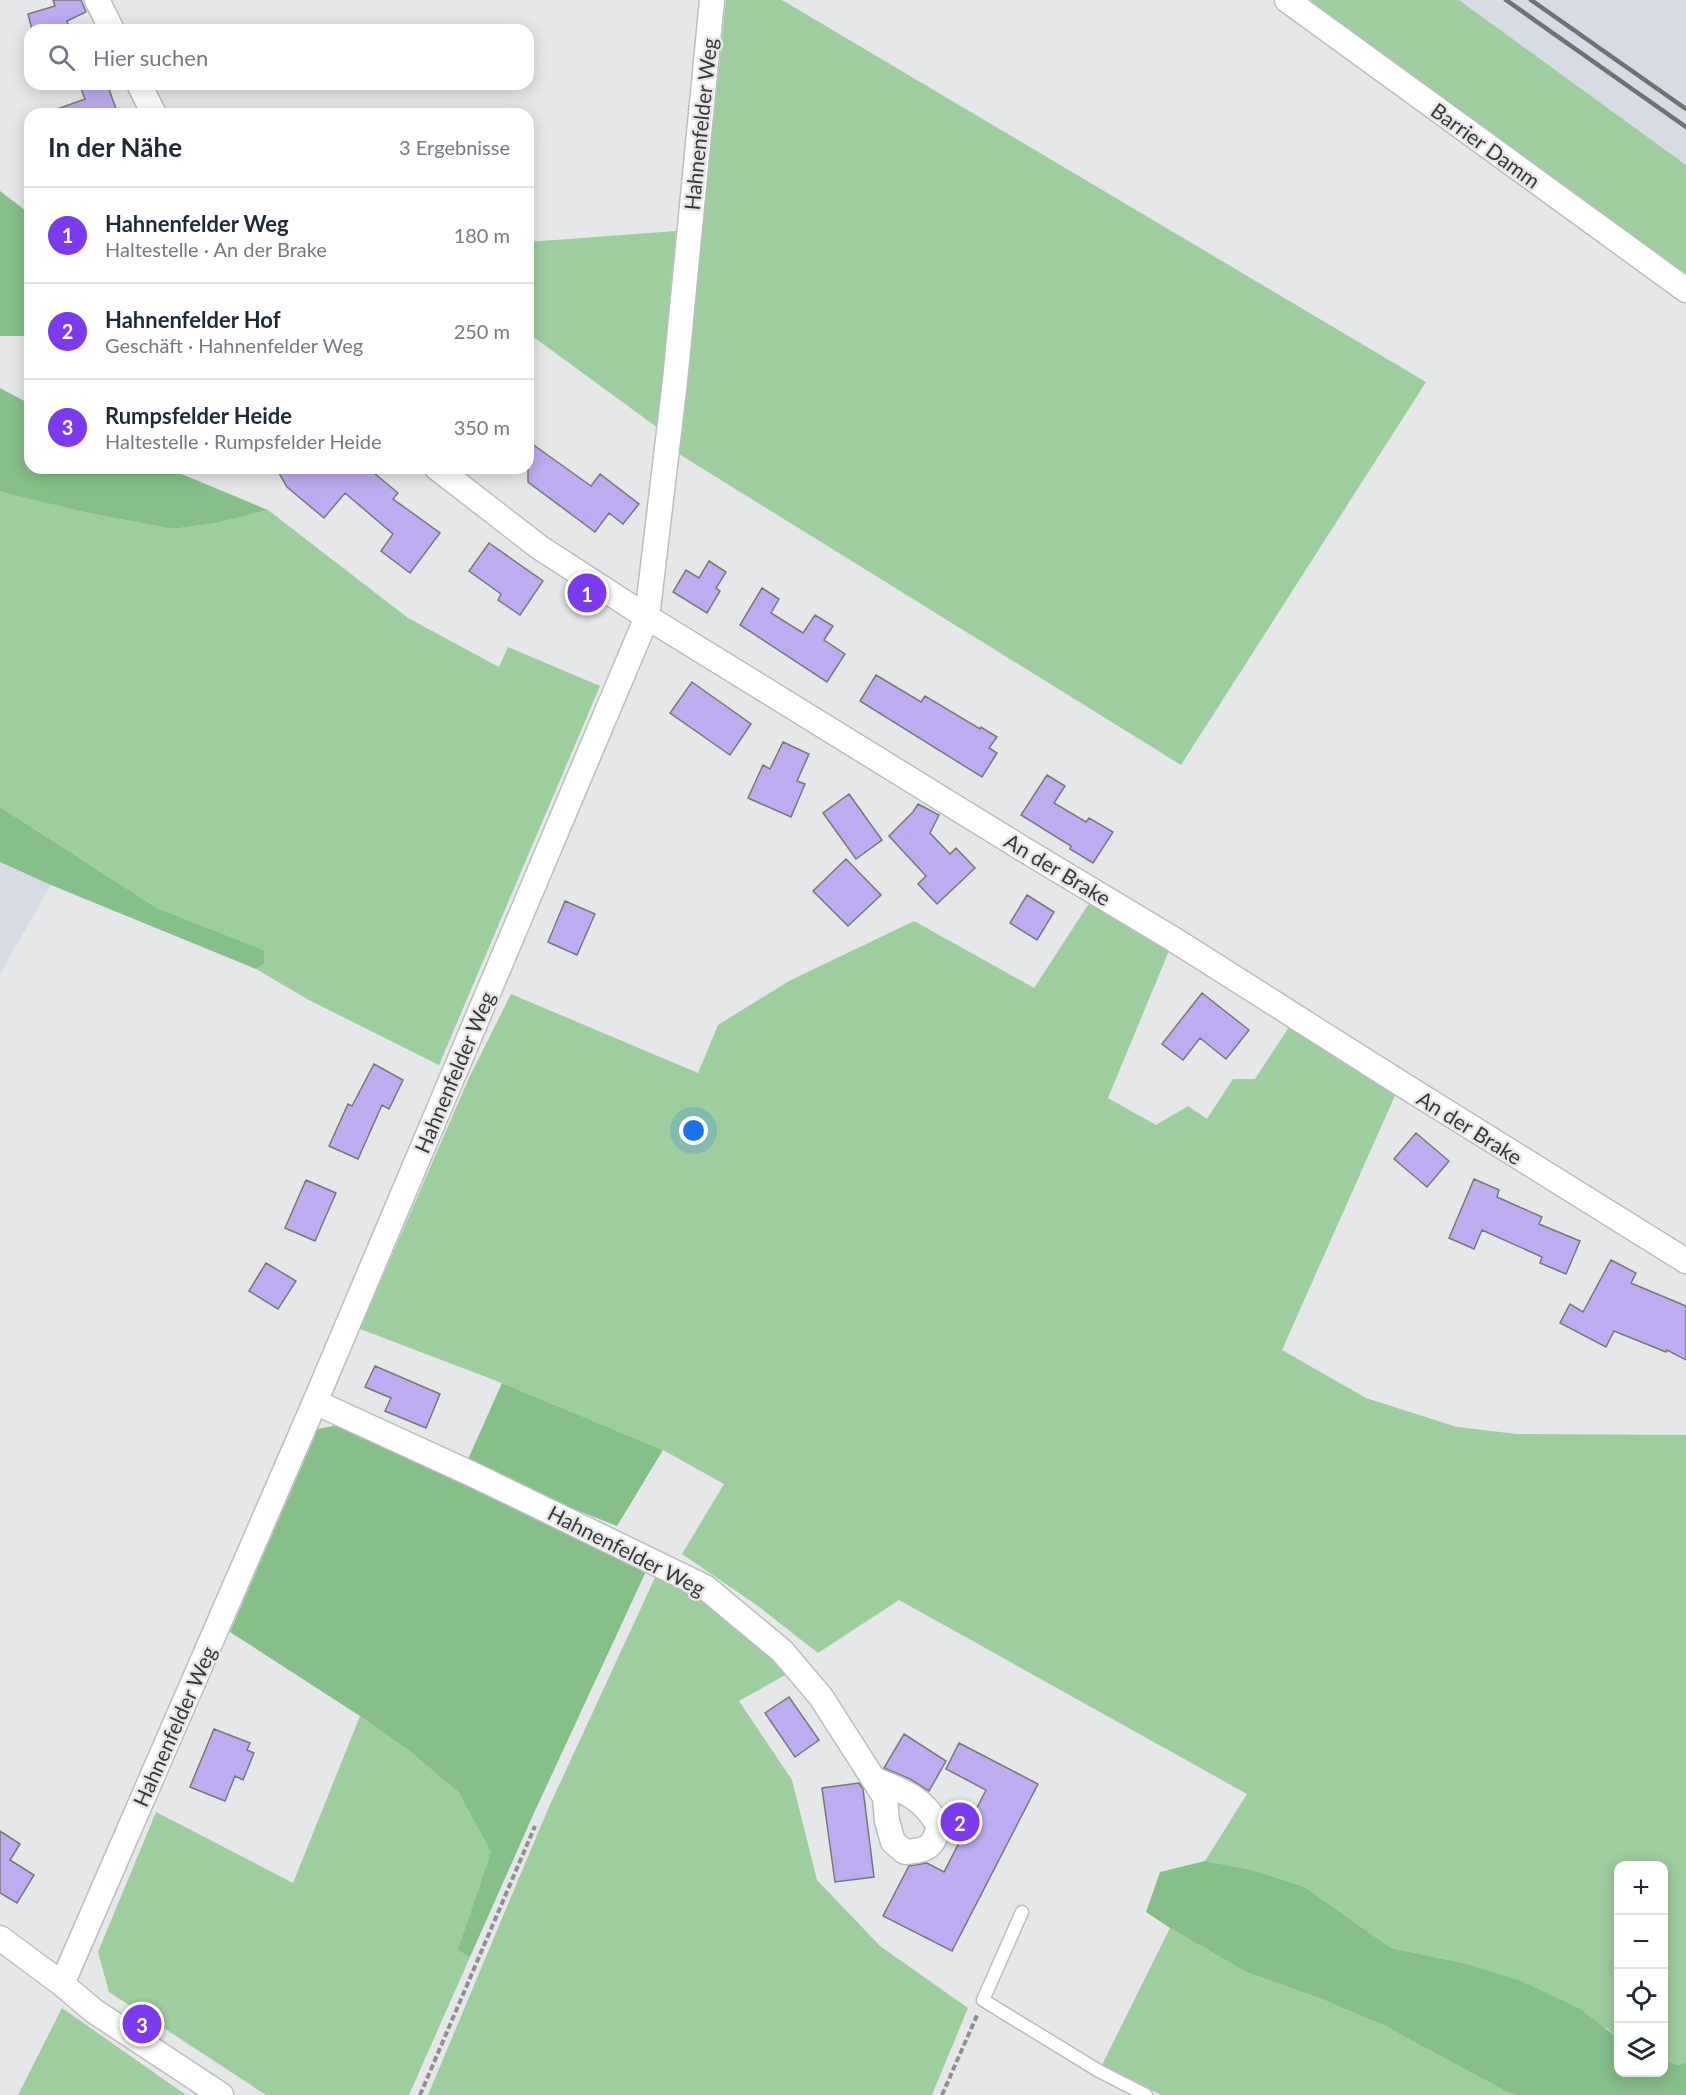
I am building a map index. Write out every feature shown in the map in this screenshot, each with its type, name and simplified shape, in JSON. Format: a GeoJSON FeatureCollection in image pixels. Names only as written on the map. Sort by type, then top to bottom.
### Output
{"type":"FeatureCollection","features":[{"type":"Feature","properties":{"kind":"street"},"geometry":{"type":"LineString","coordinates":[[97,0],[109,24]]}},
{"type":"Feature","properties":{"kind":"street","name":"Hahnenfelder Weg"},"geometry":{"type":"LineString","coordinates":[[62,1984],[315,1402],[647,617],[675,381],[712,0]]}},
{"type":"Feature","properties":{"kind":"street","name":"Barrier Damm"},"geometry":{"type":"LineString","coordinates":[[1287,0],[1686,290]]}},
{"type":"Feature","properties":{"kind":"street"},"geometry":{"type":"LineString","coordinates":[[142,90],[151,108]]}},
{"type":"Feature","properties":{"kind":"street","name":"An der Brake"},"geometry":{"type":"LineString","coordinates":[[445,474],[539,546],[647,617],[1173,939],[1686,1261]]}},
{"type":"Feature","properties":{"kind":"street","name":"Hahnenfelder Weg"},"geometry":{"type":"LineString","coordinates":[[315,1402],[476,1476],[705,1587],[782,1651],[821,1697],[874,1780]]}},
{"type":"Feature","properties":{"kind":"street"},"geometry":{"type":"LineString","coordinates":[[0,1938],[94,2011],[221,2095]]}},
{"type":"Feature","properties":{"kind":"lane"},"geometry":{"type":"LineString","coordinates":[[1022,1912],[983,2001],[1099,2071],[1146,2095]]}},
{"type":"Feature","properties":{"kind":"path"},"geometry":{"type":"LineString","coordinates":[[420,2095],[535,1826]]}},
{"type":"Feature","properties":{"kind":"path"},"geometry":{"type":"LineString","coordinates":[[942,2095],[983,2001]]}},
{"type":"Feature","properties":{"kind":"shaded area"},"geometry":{"type":"Polygon","coordinates":[[[1459,0],[1686,0],[1686,165],[1459,0]]]}},
{"type":"Feature","properties":{"kind":"shaded area"},"geometry":{"type":"Polygon","coordinates":[[[0,862],[51,885],[0,974],[0,862]]]}},
{"type":"Feature","properties":{"kind":"green space"},"geometry":{"type":"Polygon","coordinates":[[[726,0],[782,0],[1426,382],[1181,765],[679,454],[726,0]]]}},
{"type":"Feature","properties":{"kind":"green space"},"geometry":{"type":"Polygon","coordinates":[[[1310,0],[1459,0],[1686,165],[1686,278],[1329,16],[1310,0]]]}},
{"type":"Feature","properties":{"kind":"green space"},"geometry":{"type":"Polygon","coordinates":[[[0,191],[24,209],[24,336],[0,336],[0,191]]]}},
{"type":"Feature","properties":{"kind":"green space"},"geometry":{"type":"Polygon","coordinates":[[[676,231],[658,428],[534,337],[534,242],[676,231]]]}},
{"type":"Feature","properties":{"kind":"green space"},"geometry":{"type":"Polygon","coordinates":[[[0,388],[24,401],[24,474],[181,474],[268,510],[217,523],[173,529],[88,513],[0,491],[0,388]]]}},
{"type":"Feature","properties":{"kind":"green space"},"geometry":{"type":"Polygon","coordinates":[[[0,491],[88,513],[173,529],[217,523],[268,510],[408,618],[499,667],[508,647],[600,686],[439,1065],[309,1000],[256,969],[265,963],[264,950],[157,908],[0,807],[0,491]]]}},
{"type":"Feature","properties":{"kind":"green space"},"geometry":{"type":"Polygon","coordinates":[[[0,807],[157,908],[264,950],[265,963],[256,969],[0,862],[0,807]]]}},
{"type":"Feature","properties":{"kind":"green space"},"geometry":{"type":"Polygon","coordinates":[[[1092,899],[1171,946],[1108,1098],[1156,1125],[1188,1106],[1207,1119],[1233,1079],[1255,1079],[1291,1024],[1397,1091],[1282,1350],[1366,1398],[1457,1427],[1517,1434],[1686,1435],[1686,2062],[1678,2065],[1668,2062],[1668,1861],[1614,1861],[1614,2034],[1608,2029],[1463,1963],[1391,1948],[1305,1887],[1253,1870],[1205,1861],[1247,1794],[899,1600],[818,1653],[758,1606],[682,1554],[724,1484],[663,1450],[502,1383],[360,1329],[469,1078],[511,994],[698,1073],[718,1025],[789,981],[914,921],[1034,988],[1092,899]]]}},
{"type":"Feature","properties":{"kind":"green space"},"geometry":{"type":"Polygon","coordinates":[[[502,1383],[663,1450],[617,1526],[465,1466],[502,1383]]]}},
{"type":"Feature","properties":{"kind":"green space"},"geometry":{"type":"Polygon","coordinates":[[[347,1423],[649,1565],[470,1957],[458,1950],[491,1852],[458,1792],[408,1750],[360,1716],[230,1632],[318,1429],[347,1423]]]}},
{"type":"Feature","properties":{"kind":"green space"},"geometry":{"type":"Polygon","coordinates":[[[659,1569],[728,1614],[789,1673],[739,1701],[792,1780],[817,1880],[880,1946],[968,2008],[932,2095],[428,2095],[548,1809],[659,1569]]]}},
{"type":"Feature","properties":{"kind":"green space"},"geometry":{"type":"Polygon","coordinates":[[[360,1716],[408,1750],[458,1792],[491,1852],[459,1950],[470,1957],[409,2095],[266,2095],[109,1992],[98,1952],[156,1812],[293,1883],[360,1716]]]}},
{"type":"Feature","properties":{"kind":"green space"},"geometry":{"type":"Polygon","coordinates":[[[1205,1861],[1253,1870],[1305,1887],[1391,1948],[1463,1963],[1521,1981],[1580,2009],[1614,2035],[1614,2077],[1668,2077],[1668,2062],[1678,2065],[1686,2062],[1686,2095],[1517,2095],[1507,2092],[1385,2026],[1319,1998],[1246,1972],[1170,1928],[1146,1912],[1160,1872],[1205,1861]]]}},
{"type":"Feature","properties":{"kind":"green space"},"geometry":{"type":"Polygon","coordinates":[[[1170,1928],[1246,1972],[1319,1998],[1385,2026],[1507,2092],[1517,2095],[1161,2095],[1102,2065],[1170,1928]]]}},
{"type":"Feature","properties":{"kind":"green space"},"geometry":{"type":"Polygon","coordinates":[[[62,2008],[186,2095],[18,2095],[62,2008]]]}},
{"type":"Feature","properties":{"kind":"building"},"geometry":{"type":"Polygon","coordinates":[[[53,0],[81,0],[86,12],[67,21],[68,24],[30,24],[28,14],[55,6],[53,0]]]}},
{"type":"Feature","properties":{"kind":"building"},"geometry":{"type":"Polygon","coordinates":[[[81,90],[109,90],[116,108],[60,108],[85,99],[81,90]]]}},
{"type":"Feature","properties":{"kind":"building"},"geometry":{"type":"Polygon","coordinates":[[[534,445],[591,486],[600,474],[639,504],[623,524],[609,513],[595,532],[528,482],[528,474],[534,474],[534,445]]]}},
{"type":"Feature","properties":{"kind":"building"},"geometry":{"type":"Polygon","coordinates":[[[279,474],[375,474],[398,493],[393,499],[440,533],[410,573],[381,551],[393,534],[345,493],[324,518],[287,487],[279,474]]]}},
{"type":"Feature","properties":{"kind":"building"},"geometry":{"type":"Polygon","coordinates":[[[489,543],[543,581],[520,615],[498,600],[501,594],[469,571],[489,543]]]}},
{"type":"Feature","properties":{"kind":"building"},"geometry":{"type":"Polygon","coordinates":[[[709,561],[726,572],[716,588],[720,591],[707,613],[673,592],[686,570],[699,578],[709,561]]]}},
{"type":"Feature","properties":{"kind":"building"},"geometry":{"type":"Polygon","coordinates":[[[762,588],[779,599],[771,613],[803,633],[815,615],[833,626],[824,640],[845,654],[827,682],[740,625],[762,588]]]}},
{"type":"Feature","properties":{"kind":"building"},"geometry":{"type":"Polygon","coordinates":[[[876,675],[921,702],[925,696],[997,737],[989,748],[997,753],[982,777],[860,701],[876,675]]]}},
{"type":"Feature","properties":{"kind":"building"},"geometry":{"type":"Polygon","coordinates":[[[692,682],[751,724],[730,755],[670,713],[692,682]]]}},
{"type":"Feature","properties":{"kind":"building"},"geometry":{"type":"Polygon","coordinates":[[[783,742],[809,754],[797,781],[805,784],[791,817],[748,798],[763,765],[770,769],[783,742]]]}},
{"type":"Feature","properties":{"kind":"building"},"geometry":{"type":"Polygon","coordinates":[[[1047,775],[1065,786],[1054,803],[1086,822],[1089,818],[1113,832],[1093,863],[1070,849],[1071,846],[1021,815],[1047,775]]]}},
{"type":"Feature","properties":{"kind":"building"},"geometry":{"type":"Polygon","coordinates":[[[849,794],[882,840],[856,859],[823,813],[849,794]]]}},
{"type":"Feature","properties":{"kind":"building"},"geometry":{"type":"Polygon","coordinates":[[[918,804],[939,815],[930,833],[950,854],[956,848],[975,868],[937,904],[918,884],[926,876],[889,836],[918,804]]]}},
{"type":"Feature","properties":{"kind":"building"},"geometry":{"type":"Polygon","coordinates":[[[846,859],[881,895],[848,926],[813,891],[846,859]]]}},
{"type":"Feature","properties":{"kind":"building"},"geometry":{"type":"Polygon","coordinates":[[[1027,895],[1054,912],[1037,940],[1010,923],[1027,895]]]}},
{"type":"Feature","properties":{"kind":"building"},"geometry":{"type":"Polygon","coordinates":[[[565,901],[595,914],[577,955],[548,942],[565,901]]]}},
{"type":"Feature","properties":{"kind":"building"},"geometry":{"type":"Polygon","coordinates":[[[1202,993],[1249,1030],[1226,1059],[1200,1038],[1183,1060],[1162,1044],[1202,993]]]}},
{"type":"Feature","properties":{"kind":"building"},"geometry":{"type":"Polygon","coordinates":[[[374,1064],[403,1080],[389,1109],[382,1105],[358,1159],[329,1146],[348,1104],[352,1106],[374,1064]]]}},
{"type":"Feature","properties":{"kind":"building"},"geometry":{"type":"Polygon","coordinates":[[[1416,1133],[1449,1161],[1427,1187],[1394,1159],[1416,1133]]]}},
{"type":"Feature","properties":{"kind":"building"},"geometry":{"type":"Polygon","coordinates":[[[1474,1179],[1499,1190],[1497,1197],[1542,1217],[1539,1224],[1580,1241],[1566,1274],[1540,1263],[1542,1257],[1482,1230],[1474,1249],[1449,1238],[1474,1179]]]}},
{"type":"Feature","properties":{"kind":"building"},"geometry":{"type":"Polygon","coordinates":[[[306,1180],[336,1193],[315,1241],[285,1228],[306,1180]]]}},
{"type":"Feature","properties":{"kind":"building"},"geometry":{"type":"Polygon","coordinates":[[[1611,1260],[1636,1273],[1631,1283],[1686,1306],[1686,1360],[1667,1350],[1666,1352],[1614,1331],[1606,1347],[1560,1323],[1570,1304],[1583,1312],[1611,1260]]]}},
{"type":"Feature","properties":{"kind":"building"},"geometry":{"type":"Polygon","coordinates":[[[266,1263],[296,1281],[278,1309],[249,1291],[266,1263]]]}},
{"type":"Feature","properties":{"kind":"building"},"geometry":{"type":"Polygon","coordinates":[[[375,1366],[440,1394],[426,1428],[385,1411],[391,1398],[365,1387],[375,1366]]]}},
{"type":"Feature","properties":{"kind":"building"},"geometry":{"type":"Polygon","coordinates":[[[789,1697],[819,1740],[795,1757],[765,1713],[789,1697]]]}},
{"type":"Feature","properties":{"kind":"building"},"geometry":{"type":"Polygon","coordinates":[[[214,1729],[250,1743],[247,1750],[254,1753],[243,1780],[235,1776],[225,1801],[190,1787],[214,1729]]]}},
{"type":"Feature","properties":{"kind":"building"},"geometry":{"type":"Polygon","coordinates":[[[904,1734],[946,1761],[929,1791],[910,1779],[884,1768],[904,1734]]]}},
{"type":"Feature","properties":{"kind":"building"},"geometry":{"type":"Polygon","coordinates":[[[959,1743],[1038,1784],[952,1951],[883,1916],[909,1866],[927,1863],[944,1872],[986,1790],[946,1769],[959,1743]]]}},
{"type":"Feature","properties":{"kind":"building"},"geometry":{"type":"Polygon","coordinates":[[[859,1783],[863,1789],[874,1877],[835,1882],[822,1788],[859,1783]]]}},
{"type":"Feature","properties":{"kind":"building"},"geometry":{"type":"Polygon","coordinates":[[[0,1831],[20,1844],[10,1860],[34,1875],[17,1903],[0,1893],[0,1831]]]}},
{"type":"Feature","properties":{"kind":"railway"},"geometry":{"type":"LineString","coordinates":[[1506,0],[1686,127]]}},
{"type":"Feature","properties":{"kind":"railway"},"geometry":{"type":"LineString","coordinates":[[1531,0],[1686,109]]}},
{"type":"Feature","properties":{"kind":"place","name":"Hahnenfelder Weg"},"geometry":{"type":"Point","coordinates":[587,593]}},
{"type":"Feature","properties":{"kind":"place","name":"Hahnenfelder Hof"},"geometry":{"type":"Point","coordinates":[960,1822]}},
{"type":"Feature","properties":{"kind":"place","name":"Rumpsfelder Heide"},"geometry":{"type":"Point","coordinates":[142,2024]}}]}
